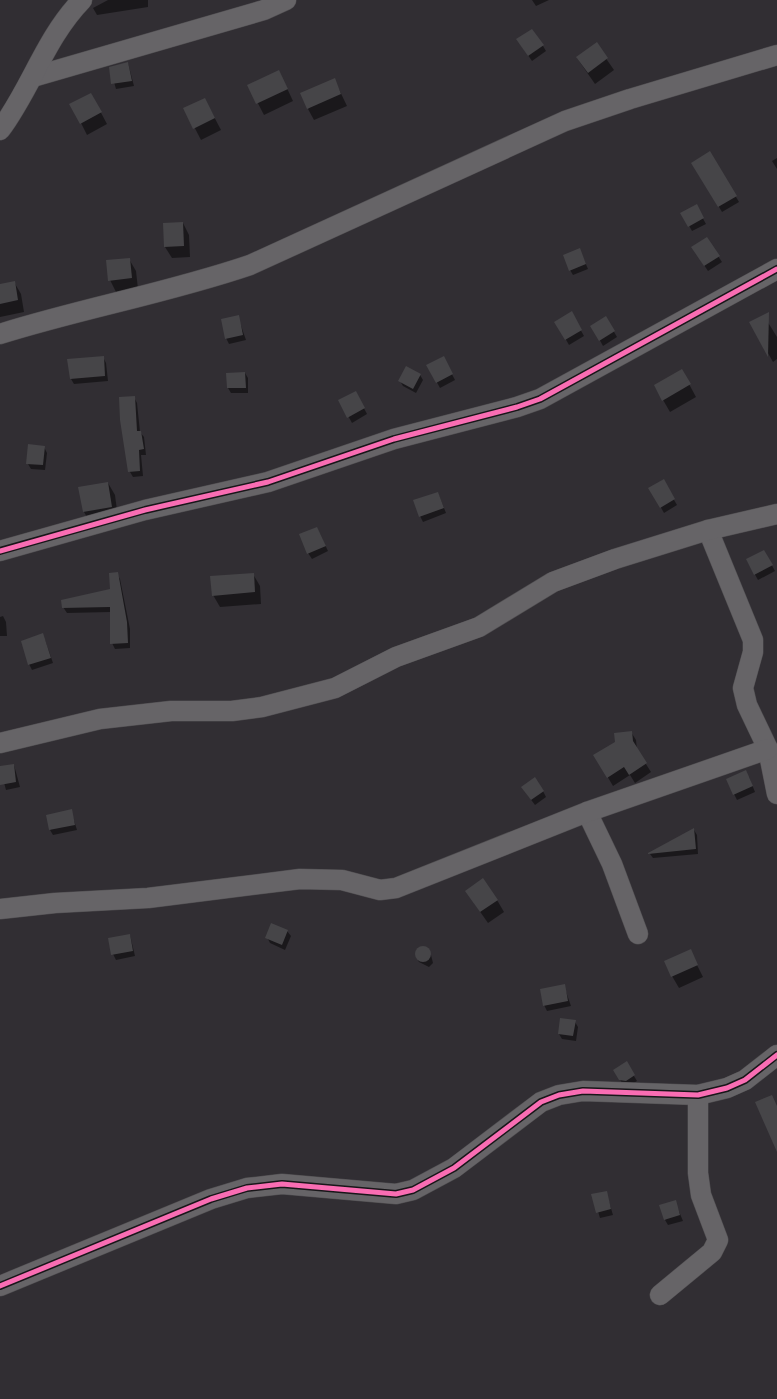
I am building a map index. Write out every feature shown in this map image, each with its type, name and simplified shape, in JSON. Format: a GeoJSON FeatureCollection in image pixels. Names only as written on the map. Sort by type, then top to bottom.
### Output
{"type":"FeatureCollection","features":[{"type":"Feature","properties":{"kind":"street"},"geometry":{"type":"LineString","coordinates":[[0,130],[33,77],[52,38],[82,0]]}},
{"type":"Feature","properties":{"kind":"street"},"geometry":{"type":"LineString","coordinates":[[33,77],[264,10],[286,0]]}},
{"type":"Feature","properties":{"kind":"street"},"geometry":{"type":"LineString","coordinates":[[0,334],[48,319],[208,280],[250,266],[565,121],[630,99],[777,55]]}},
{"type":"Feature","properties":{"kind":"street"},"geometry":{"type":"LineString","coordinates":[[0,551],[145,510],[268,482],[394,439],[532,402],[777,269]]}},
{"type":"Feature","properties":{"kind":"street"},"geometry":{"type":"LineString","coordinates":[[0,743],[100,719],[171,711],[232,711],[252,709],[335,688],[373,667],[479,626],[553,582],[615,559],[708,530],[777,514]]}},
{"type":"Feature","properties":{"kind":"street"},"geometry":{"type":"LineString","coordinates":[[708,530],[752,640],[753,652],[743,688],[747,705],[768,749],[777,794]]}},
{"type":"Feature","properties":{"kind":"street"},"geometry":{"type":"LineString","coordinates":[[0,909],[55,902],[148,898],[300,879],[342,880],[380,890],[396,888],[587,812],[768,749]]}},
{"type":"Feature","properties":{"kind":"street"},"geometry":{"type":"LineString","coordinates":[[587,812],[612,864],[638,934]]}},
{"type":"Feature","properties":{"kind":"street"},"geometry":{"type":"LineString","coordinates":[[0,1286],[211,1200],[247,1188],[282,1184],[396,1194],[413,1190],[454,1168],[541,1102],[559,1095],[583,1091],[698,1095],[727,1088],[745,1080],[777,1055]]}},
{"type":"Feature","properties":{"kind":"street"},"geometry":{"type":"LineString","coordinates":[[660,1294],[712,1252],[718,1240],[701,1195],[698,1173],[698,1095]]}},
{"type":"Feature","properties":{"kind":"building"},"geometry":{"type":"Polygon","coordinates":[[[532,29],[544,45],[528,56],[516,39],[532,29]]]}},
{"type":"Feature","properties":{"kind":"building"},"geometry":{"type":"Polygon","coordinates":[[[597,42],[608,58],[588,73],[576,57],[597,42]]]}},
{"type":"Feature","properties":{"kind":"building"},"geometry":{"type":"Polygon","coordinates":[[[128,62],[132,81],[111,84],[109,67],[128,62]]]}},
{"type":"Feature","properties":{"kind":"building"},"geometry":{"type":"Polygon","coordinates":[[[279,70],[288,89],[256,104],[247,85],[279,70]]]}},
{"type":"Feature","properties":{"kind":"building"},"geometry":{"type":"Polygon","coordinates":[[[335,78],[341,94],[307,109],[300,93],[335,78]]]}},
{"type":"Feature","properties":{"kind":"building"},"geometry":{"type":"Polygon","coordinates":[[[91,93],[102,112],[80,124],[69,104],[91,93]]]}},
{"type":"Feature","properties":{"kind":"building"},"geometry":{"type":"Polygon","coordinates":[[[205,98],[215,118],[193,129],[183,108],[205,98]]]}},
{"type":"Feature","properties":{"kind":"building"},"geometry":{"type":"Polygon","coordinates":[[[710,151],[737,196],[718,207],[691,163],[710,151]]]}},
{"type":"Feature","properties":{"kind":"building"},"geometry":{"type":"Polygon","coordinates":[[[697,204],[704,218],[688,227],[680,213],[697,204]]]}},
{"type":"Feature","properties":{"kind":"building"},"geometry":{"type":"Polygon","coordinates":[[[183,222],[184,246],[164,247],[163,223],[183,222]]]}},
{"type":"Feature","properties":{"kind":"building"},"geometry":{"type":"Polygon","coordinates":[[[707,237],[720,256],[704,266],[691,247],[707,237]]]}},
{"type":"Feature","properties":{"kind":"building"},"geometry":{"type":"Polygon","coordinates":[[[580,248],[586,264],[569,271],[563,255],[580,248]]]}},
{"type":"Feature","properties":{"kind":"building"},"geometry":{"type":"Polygon","coordinates":[[[130,258],[132,278],[108,281],[106,260],[130,258]]]}},
{"type":"Feature","properties":{"kind":"building"},"geometry":{"type":"Polygon","coordinates":[[[15,281],[18,300],[0,304],[0,284],[15,281]]]}},
{"type":"Feature","properties":{"kind":"building"},"geometry":{"type":"Polygon","coordinates":[[[572,311],[582,330],[565,340],[554,322],[572,311]]]}},
{"type":"Feature","properties":{"kind":"building"},"geometry":{"type":"Polygon","coordinates":[[[769,312],[768,357],[749,322],[769,312]]]}},
{"type":"Feature","properties":{"kind":"building"},"geometry":{"type":"Polygon","coordinates":[[[239,315],[243,335],[225,339],[221,319],[239,315]]]}},
{"type":"Feature","properties":{"kind":"building"},"geometry":{"type":"Polygon","coordinates":[[[606,316],[615,331],[599,341],[590,326],[606,316]]]}},
{"type":"Feature","properties":{"kind":"building"},"geometry":{"type":"Polygon","coordinates":[[[104,356],[105,376],[70,379],[67,359],[104,356]]]}},
{"type":"Feature","properties":{"kind":"building"},"geometry":{"type":"Polygon","coordinates":[[[444,356],[453,374],[436,383],[426,365],[444,356]]]}},
{"type":"Feature","properties":{"kind":"building"},"geometry":{"type":"Polygon","coordinates":[[[406,366],[421,374],[413,389],[398,381],[406,366]]]}},
{"type":"Feature","properties":{"kind":"building"},"geometry":{"type":"Polygon","coordinates":[[[682,369],[691,384],[662,401],[654,385],[682,369]]]}},
{"type":"Feature","properties":{"kind":"building"},"geometry":{"type":"Polygon","coordinates":[[[245,372],[246,388],[227,388],[226,373],[245,372]]]}},
{"type":"Feature","properties":{"kind":"building"},"geometry":{"type":"Polygon","coordinates":[[[356,391],[365,408],[347,418],[338,400],[356,391]]]}},
{"type":"Feature","properties":{"kind":"building"},"geometry":{"type":"Polygon","coordinates":[[[135,396],[137,431],[141,431],[144,449],[139,450],[140,471],[128,472],[120,420],[119,397],[135,396]]]}},
{"type":"Feature","properties":{"kind":"building"},"geometry":{"type":"Polygon","coordinates":[[[28,444],[45,446],[43,465],[26,464],[28,444]]]}},
{"type":"Feature","properties":{"kind":"building"},"geometry":{"type":"Polygon","coordinates":[[[664,479],[675,499],[660,508],[648,488],[664,479]]]}},
{"type":"Feature","properties":{"kind":"building"},"geometry":{"type":"Polygon","coordinates":[[[108,482],[112,507],[83,512],[78,487],[108,482]]]}},
{"type":"Feature","properties":{"kind":"building"},"geometry":{"type":"Polygon","coordinates":[[[438,492],[444,508],[419,517],[413,500],[438,492]]]}},
{"type":"Feature","properties":{"kind":"building"},"geometry":{"type":"Polygon","coordinates":[[[317,527],[326,546],[307,554],[299,534],[317,527]]]}},
{"type":"Feature","properties":{"kind":"building"},"geometry":{"type":"Polygon","coordinates":[[[764,550],[773,565],[754,575],[746,559],[764,550]]]}},
{"type":"Feature","properties":{"kind":"building"},"geometry":{"type":"Polygon","coordinates":[[[118,572],[127,622],[128,643],[110,644],[110,607],[62,608],[61,600],[110,589],[109,573],[118,572]]]}},
{"type":"Feature","properties":{"kind":"building"},"geometry":{"type":"Polygon","coordinates":[[[254,573],[255,592],[212,596],[210,576],[254,573]]]}},
{"type":"Feature","properties":{"kind":"building"},"geometry":{"type":"Polygon","coordinates":[[[43,633],[51,658],[28,665],[21,641],[43,633]]]}},
{"type":"Feature","properties":{"kind":"building"},"geometry":{"type":"Polygon","coordinates":[[[632,731],[633,741],[647,763],[629,775],[624,767],[607,778],[593,755],[615,742],[614,733],[632,731]]]}},
{"type":"Feature","properties":{"kind":"building"},"geometry":{"type":"Polygon","coordinates":[[[14,764],[16,782],[0,785],[0,766],[14,764]]]}},
{"type":"Feature","properties":{"kind":"building"},"geometry":{"type":"Polygon","coordinates":[[[746,770],[753,786],[733,795],[726,779],[746,770]]]}},
{"type":"Feature","properties":{"kind":"building"},"geometry":{"type":"Polygon","coordinates":[[[535,777],[544,791],[531,800],[521,787],[535,777]]]}},
{"type":"Feature","properties":{"kind":"building"},"geometry":{"type":"Polygon","coordinates":[[[72,809],[75,825],[49,830],[46,815],[72,809]]]}},
{"type":"Feature","properties":{"kind":"building"},"geometry":{"type":"Polygon","coordinates":[[[694,828],[696,849],[648,854],[648,853],[694,828]]]}},
{"type":"Feature","properties":{"kind":"building"},"geometry":{"type":"Polygon","coordinates":[[[483,878],[498,900],[480,912],[465,891],[483,878]]]}},
{"type":"Feature","properties":{"kind":"building"},"geometry":{"type":"Polygon","coordinates":[[[271,923],[288,930],[282,945],[265,938],[271,923]]]}},
{"type":"Feature","properties":{"kind":"building"},"geometry":{"type":"Polygon","coordinates":[[[130,934],[133,951],[111,955],[108,938],[130,934]]]}},
{"type":"Feature","properties":{"kind":"building"},"geometry":{"type":"Polygon","coordinates":[[[420,946],[426,946],[431,951],[429,960],[420,962],[415,957],[415,951],[420,946]]]}},
{"type":"Feature","properties":{"kind":"building"},"geometry":{"type":"Polygon","coordinates":[[[691,949],[698,965],[671,977],[664,961],[691,949]]]}},
{"type":"Feature","properties":{"kind":"building"},"geometry":{"type":"Polygon","coordinates":[[[565,984],[568,1001],[543,1006],[540,989],[565,984]]]}},
{"type":"Feature","properties":{"kind":"building"},"geometry":{"type":"Polygon","coordinates":[[[560,1018],[576,1020],[573,1036],[558,1034],[560,1018]]]}},
{"type":"Feature","properties":{"kind":"building"},"geometry":{"type":"Polygon","coordinates":[[[627,1061],[635,1075],[626,1081],[619,1080],[613,1070],[627,1061]]]}},
{"type":"Feature","properties":{"kind":"building"},"geometry":{"type":"Polygon","coordinates":[[[772,1095],[777,1106],[777,1152],[755,1102],[772,1095]]]}},
{"type":"Feature","properties":{"kind":"building"},"geometry":{"type":"Polygon","coordinates":[[[607,1191],[611,1209],[596,1213],[591,1194],[607,1191]]]}},
{"type":"Feature","properties":{"kind":"building"},"geometry":{"type":"Polygon","coordinates":[[[676,1200],[680,1215],[664,1220],[659,1205],[676,1200]]]}},
{"type":"Feature","properties":{"kind":"cycle path"},"geometry":{"type":"LineString","coordinates":[[0,551],[145,510],[268,482],[394,439],[517,407],[540,399],[777,269]]}},
{"type":"Feature","properties":{"kind":"cycle path"},"geometry":{"type":"LineString","coordinates":[[0,1286],[211,1199],[247,1188],[282,1184],[396,1194],[413,1190],[454,1168],[541,1102],[559,1095],[583,1091],[698,1095],[727,1088],[745,1080],[777,1055]]}}]}
